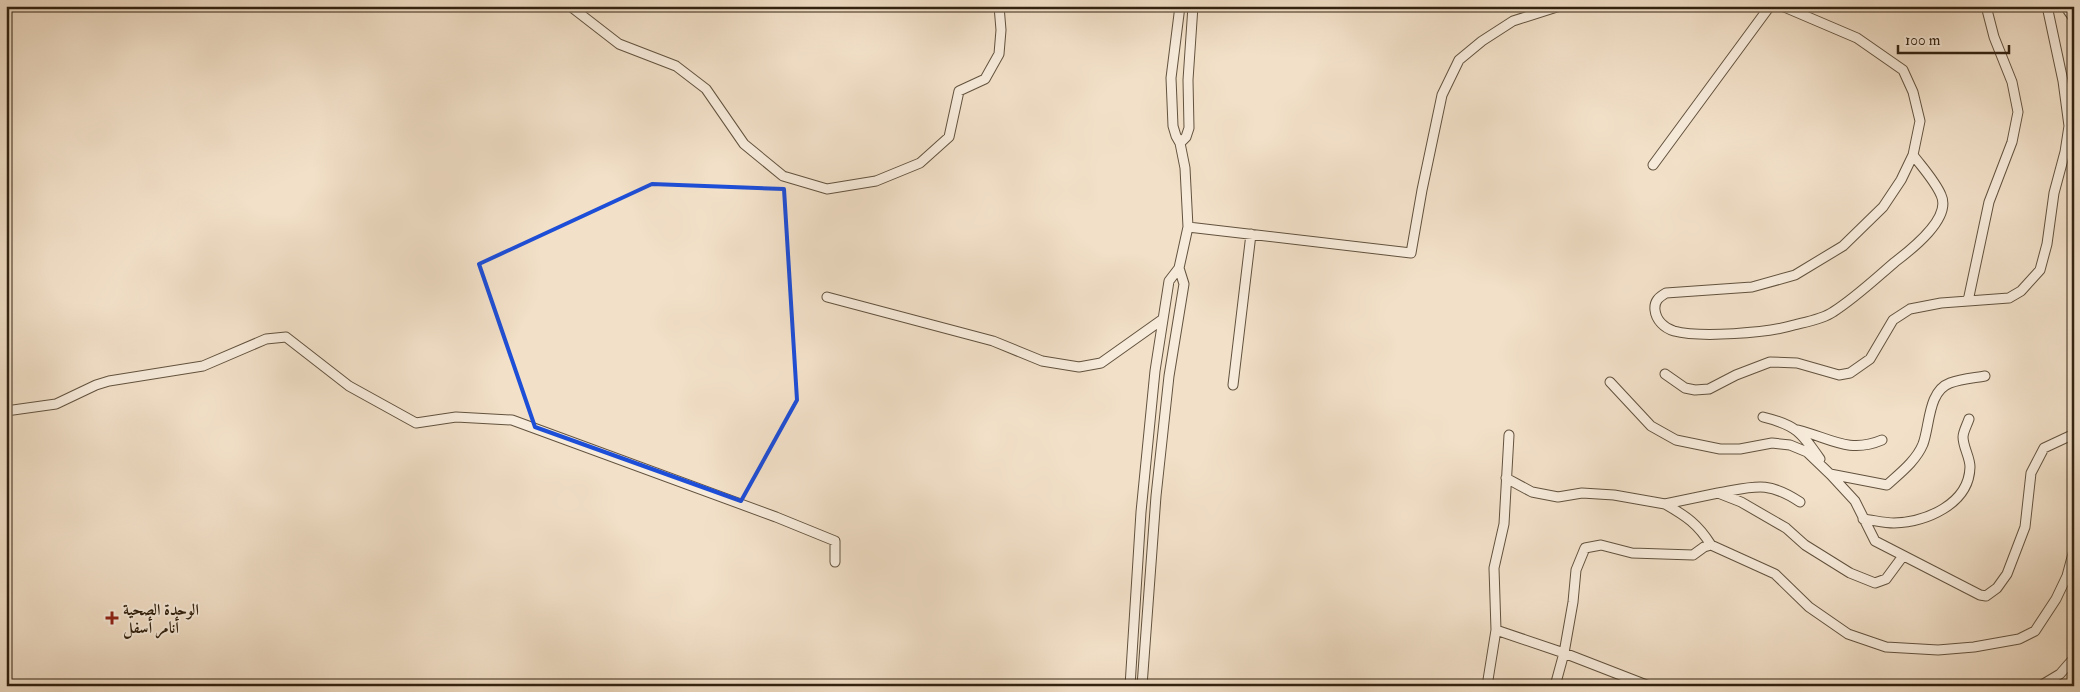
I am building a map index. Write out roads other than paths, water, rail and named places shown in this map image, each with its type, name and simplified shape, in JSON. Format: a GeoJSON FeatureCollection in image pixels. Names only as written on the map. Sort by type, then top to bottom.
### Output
{"type":"FeatureCollection","features":[{"type":"Feature","properties":{"kind":"street"},"geometry":{"type":"LineString","coordinates":[[570,6],[619,44],[676,66],[706,89],[744,144],[783,176],[827,188],[876,181],[920,163],[949,137],[959,91],[985,79],[999,54],[1002,30],[999,6]]}},
{"type":"Feature","properties":{"kind":"street"},"geometry":{"type":"LineString","coordinates":[[1130,686],[1141,512],[1155,371],[1169,281],[1179,268],[1188,227],[1188,191],[1180,143],[1173,126],[1171,78],[1180,6]]}},
{"type":"Feature","properties":{"kind":"street"},"geometry":{"type":"LineString","coordinates":[[1180,143],[1186,137],[1189,128],[1188,80],[1193,6]]}},
{"type":"Feature","properties":{"kind":"street"},"geometry":{"type":"LineString","coordinates":[[1188,227],[1411,253],[1442,95],[1459,60],[1482,41],[1513,21],[1560,6]]}},
{"type":"Feature","properties":{"kind":"street"},"geometry":{"type":"LineString","coordinates":[[1653,165],[1770,6]]}},
{"type":"Feature","properties":{"kind":"street"},"geometry":{"type":"LineString","coordinates":[[1782,6],[1857,38],[1904,70],[1913,92],[1920,120],[1913,155],[1901,180],[1883,206],[1843,246],[1795,275],[1752,287],[1666,293],[1657,298],[1654,306],[1656,315],[1662,325],[1673,331],[1732,334],[1792,326],[1832,313],[1904,255],[1938,222],[1944,209],[1942,196],[1913,155]]}},
{"type":"Feature","properties":{"kind":"street"},"geometry":{"type":"LineString","coordinates":[[1968,301],[1989,202],[2012,142],[2018,112],[2012,82],[1994,37],[1986,6]]}},
{"type":"Feature","properties":{"kind":"street"},"geometry":{"type":"LineString","coordinates":[[1665,374],[1685,388],[1695,390],[1709,389],[1722,381],[1770,362],[1797,363],[1839,375],[1850,373],[1870,359],[1893,320],[1910,309],[1941,303],[2009,298],[2021,291],[2040,270],[2047,244],[2054,193],[2065,152],[2069,126],[2063,81],[2047,6]]}},
{"type":"Feature","properties":{"kind":"street"},"geometry":{"type":"LineString","coordinates":[[2065,6],[2074,20]]}},
{"type":"Feature","properties":{"kind":"street"},"geometry":{"type":"LineString","coordinates":[[1233,385],[1251,234]]}},
{"type":"Feature","properties":{"kind":"street"},"geometry":{"type":"LineString","coordinates":[[1142,686],[1156,496],[1169,376],[1184,284],[1179,268]]}},
{"type":"Feature","properties":{"kind":"street"},"geometry":{"type":"LineString","coordinates":[[827,297],[993,341],[1042,361],[1080,367],[1101,363],[1163,319]]}},
{"type":"Feature","properties":{"kind":"street"},"geometry":{"type":"LineString","coordinates":[[6,410],[56,404],[96,385],[110,381],[203,366],[266,339],[286,336],[349,386],[416,423],[456,417],[512,420],[776,517],[835,541],[835,562]]}},
{"type":"Feature","properties":{"kind":"street"},"geometry":{"type":"LineString","coordinates":[[1798,430],[1831,475],[1887,485],[1910,464],[1922,446],[1935,396],[1944,385],[1985,376]]}},
{"type":"Feature","properties":{"kind":"street"},"geometry":{"type":"LineString","coordinates":[[1610,382],[1651,426],[1676,440],[1720,449],[1740,449],[1772,444],[1790,445],[1807,452],[1855,501],[1875,541],[1980,595],[1990,593],[1997,588],[2007,574],[2025,527],[2031,473],[2044,448],[2074,434]]}},
{"type":"Feature","properties":{"kind":"street"},"geometry":{"type":"LineString","coordinates":[[1763,417],[1785,422],[1798,430],[1855,447],[1869,446],[1882,440]]}},
{"type":"Feature","properties":{"kind":"street"},"geometry":{"type":"LineString","coordinates":[[1864,518],[1892,523],[1913,521],[1937,514],[1954,501],[1966,485],[1970,467],[1963,436],[1970,420]]}},
{"type":"Feature","properties":{"kind":"street"},"geometry":{"type":"LineString","coordinates":[[1487,686],[1496,630],[1494,568],[1504,524],[1509,435]]}},
{"type":"Feature","properties":{"kind":"street"},"geometry":{"type":"LineString","coordinates":[[1506,478],[1532,492],[1558,497],[1582,493],[1614,494],[1665,504],[1688,518],[1702,530],[1711,544],[1775,574],[1809,607],[1848,634],[1886,647],[1938,650],[1974,647],[2019,638],[2035,631],[2067,576],[2074,550]]}},
{"type":"Feature","properties":{"kind":"street"},"geometry":{"type":"LineString","coordinates":[[1665,504],[1750,486],[1768,487],[1800,502]]}},
{"type":"Feature","properties":{"kind":"street"},"geometry":{"type":"LineString","coordinates":[[1718,493],[1741,502],[1786,528],[1805,545],[1850,573],[1875,583],[1886,579],[1903,556]]}},
{"type":"Feature","properties":{"kind":"street"},"geometry":{"type":"LineString","coordinates":[[1555,686],[1564,653],[1573,602],[1576,570],[1586,548],[1601,545],[1632,553],[1693,555],[1711,544]]}},
{"type":"Feature","properties":{"kind":"street"},"geometry":{"type":"LineString","coordinates":[[1496,630],[1564,653],[1649,686]]}},
{"type":"Feature","properties":{"kind":"street"},"geometry":{"type":"LineString","coordinates":[[2040,686],[2060,674],[2074,658]]}},
{"type":"Feature","properties":{"kind":"place","name":"الوحدة الصحية أنامر أسفل"},"geometry":{"type":"Point","coordinates":[112,618]}}]}
